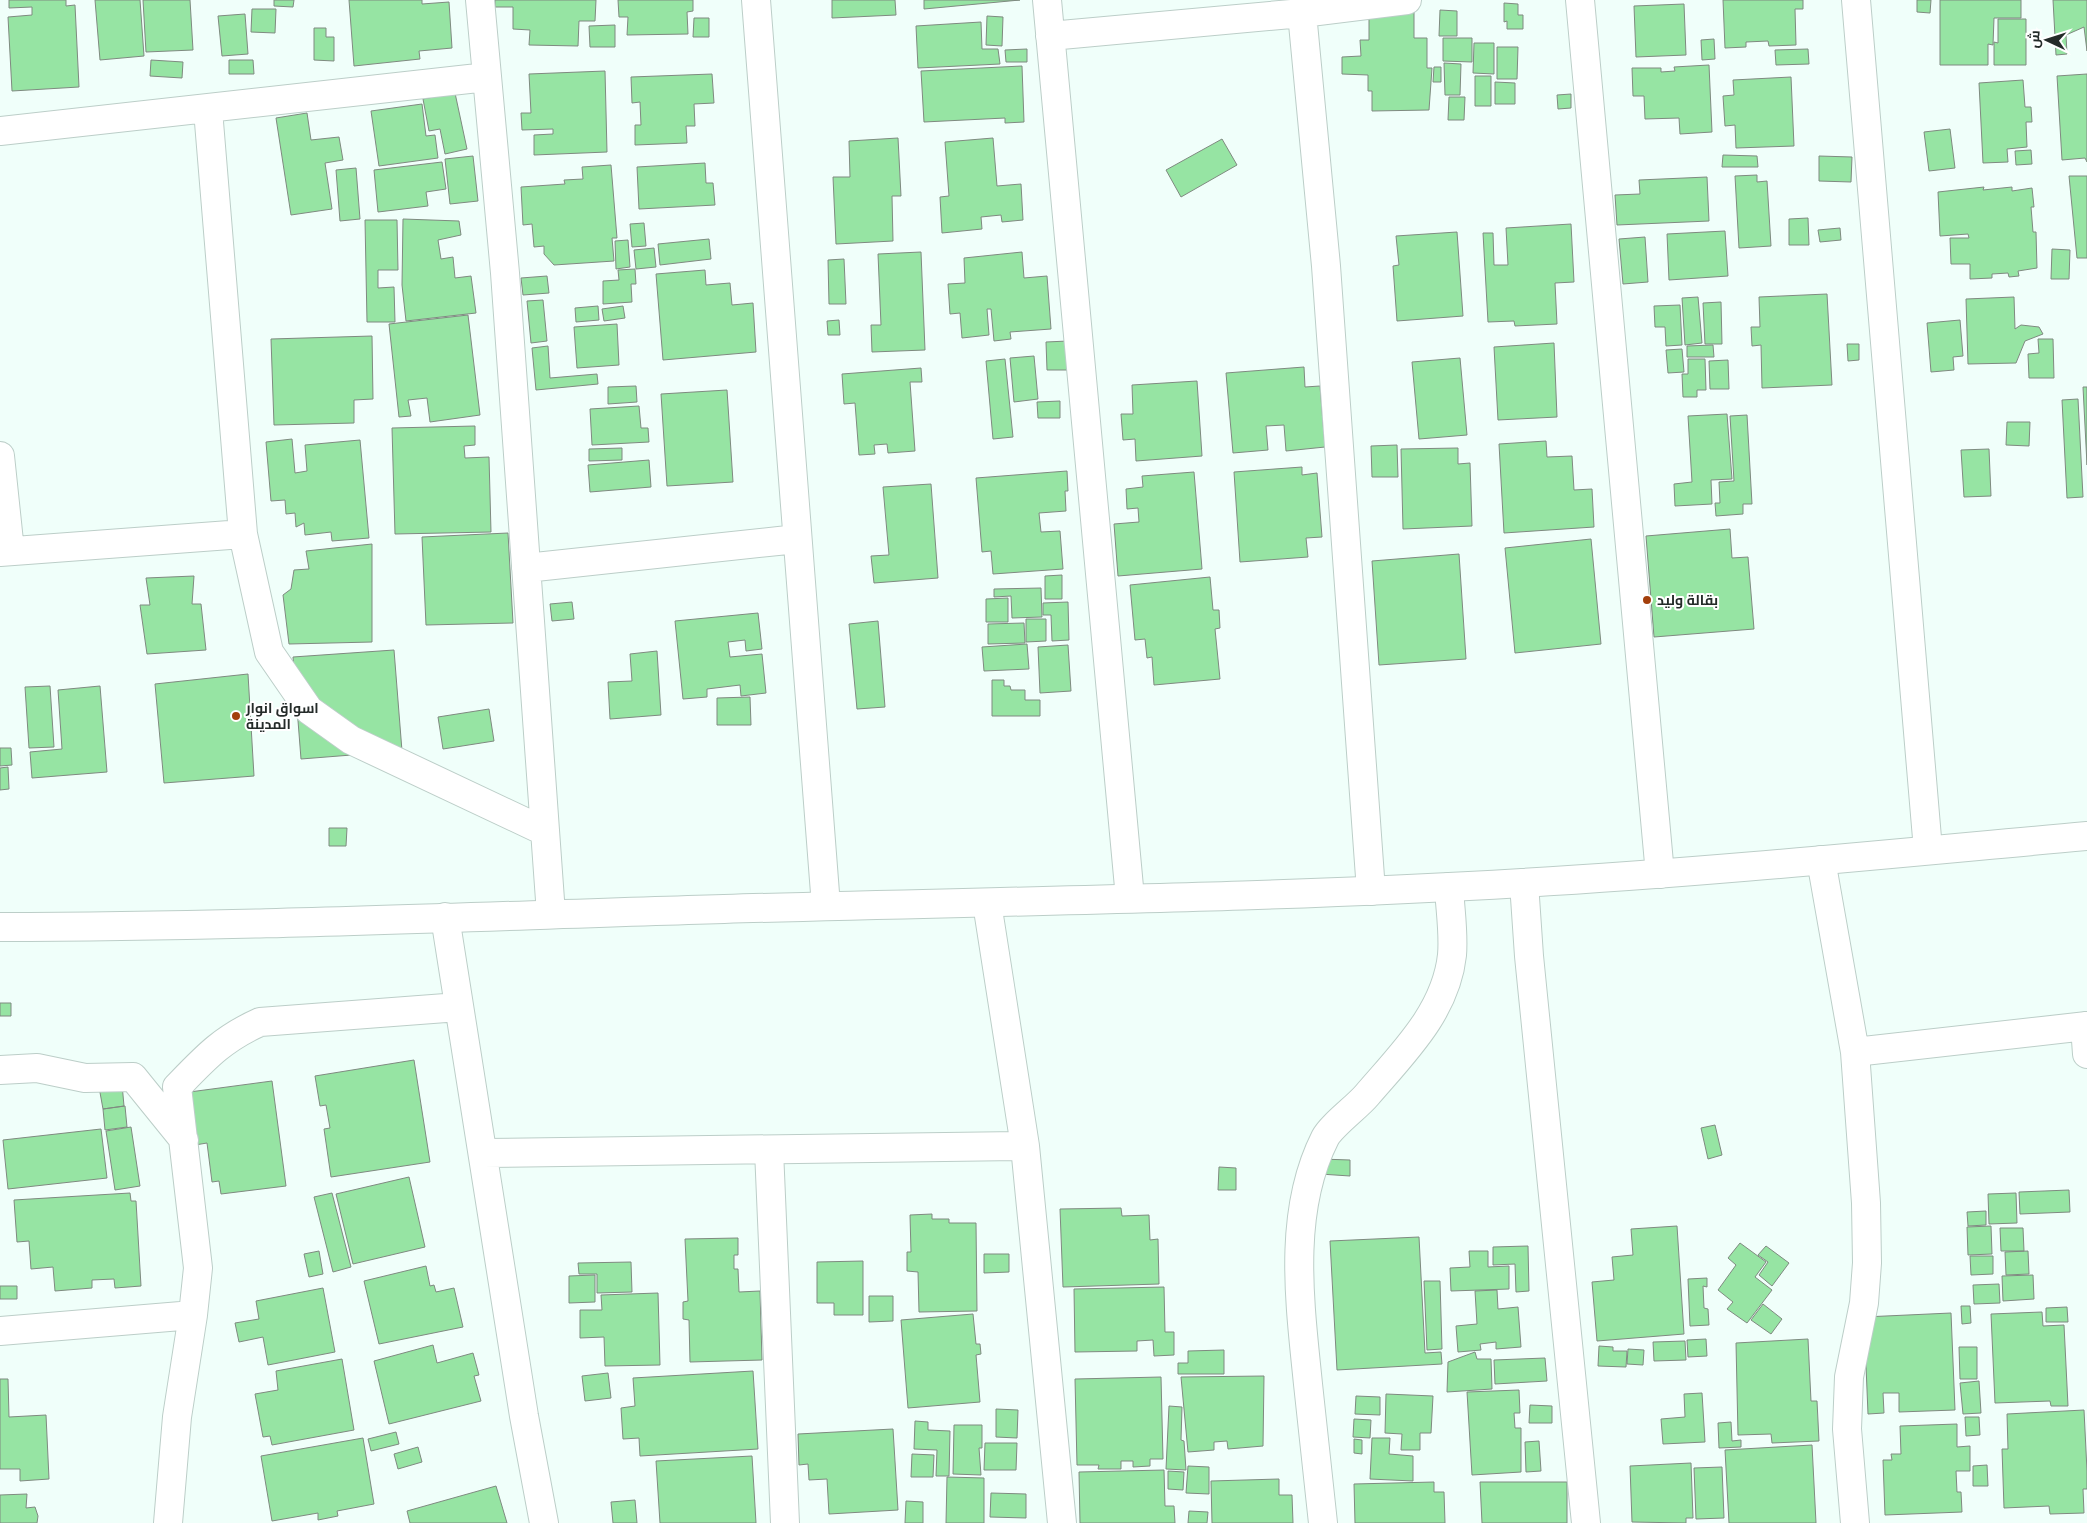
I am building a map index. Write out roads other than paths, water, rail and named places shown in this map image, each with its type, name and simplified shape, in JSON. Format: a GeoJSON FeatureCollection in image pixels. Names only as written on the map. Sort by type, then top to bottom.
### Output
{"type":"FeatureCollection","features":[{"type":"Feature","properties":{"kind":"street"},"geometry":{"type":"LineString","coordinates":[[480,0],[504,273],[551,914]]}},
{"type":"Feature","properties":{"kind":"street"},"geometry":{"type":"LineString","coordinates":[[756,0],[826,906]]}},
{"type":"Feature","properties":{"kind":"street"},"geometry":{"type":"LineString","coordinates":[[1047,0],[1130,898]]}},
{"type":"Feature","properties":{"kind":"street"},"geometry":{"type":"LineString","coordinates":[[1050,36],[1302,13],[1407,0]]}},
{"type":"Feature","properties":{"kind":"street"},"geometry":{"type":"LineString","coordinates":[[1580,0],[1660,874]]}},
{"type":"Feature","properties":{"kind":"street"},"geometry":{"type":"LineString","coordinates":[[1856,0],[1928,850]]}},
{"type":"Feature","properties":{"kind":"street"},"geometry":{"type":"LineString","coordinates":[[1302,13],[1326,266],[1371,891]]}},
{"type":"Feature","properties":{"kind":"street"},"geometry":{"type":"LineString","coordinates":[[0,131],[208,110],[487,77]]}},
{"type":"Feature","properties":{"kind":"street"},"geometry":{"type":"LineString","coordinates":[[208,110],[243,534],[269,652],[309,710],[351,740],[544,831]]}},
{"type":"Feature","properties":{"kind":"street"},"geometry":{"type":"LineString","coordinates":[[0,456],[5,552],[243,534]]}},
{"type":"Feature","properties":{"kind":"street"},"geometry":{"type":"LineString","coordinates":[[526,568],[797,539]]}},
{"type":"Feature","properties":{"kind":"street"},"geometry":{"type":"LineString","coordinates":[[0,927],[182,927],[334,923],[445,917],[1371,891],[1660,874],[2087,836]]}},
{"type":"Feature","properties":{"kind":"street"},"geometry":{"type":"LineString","coordinates":[[1821,860],[1855,1052],[1866,1203],[1867,1263],[1864,1303],[1849,1377],[1846,1429],[1855,1523]]}},
{"type":"Feature","properties":{"kind":"street"},"geometry":{"type":"LineString","coordinates":[[1524,883],[1529,956],[1586,1523]]}},
{"type":"Feature","properties":{"kind":"street"},"geometry":{"type":"LineString","coordinates":[[1323,1523],[1302,1324],[1299,1268],[1309,1179],[1326,1136],[1357,1107],[1411,1044],[1435,1008],[1447,980],[1452,954],[1450,887]]}},
{"type":"Feature","properties":{"kind":"street"},"geometry":{"type":"LineString","coordinates":[[988,903],[1025,1146],[1062,1523]]}},
{"type":"Feature","properties":{"kind":"street"},"geometry":{"type":"LineString","coordinates":[[445,917],[524,1416],[544,1523]]}},
{"type":"Feature","properties":{"kind":"street"},"geometry":{"type":"LineString","coordinates":[[168,1523],[177,1417],[193,1315],[198,1268],[177,1087],[213,1049],[240,1031],[260,1022],[459,1007]]}},
{"type":"Feature","properties":{"kind":"street"},"geometry":{"type":"LineString","coordinates":[[1855,1052],[2086,1026],[2087,1054]]}},
{"type":"Feature","properties":{"kind":"street"},"geometry":{"type":"LineString","coordinates":[[0,1070],[37,1068],[85,1078],[133,1076],[184,1140]]}},
{"type":"Feature","properties":{"kind":"street"},"geometry":{"type":"LineString","coordinates":[[483,1153],[1025,1146]]}},
{"type":"Feature","properties":{"kind":"street"},"geometry":{"type":"LineString","coordinates":[[769,1150],[785,1523]]}},
{"type":"Feature","properties":{"kind":"street"},"geometry":{"type":"LineString","coordinates":[[0,1331],[193,1315]]}},
{"type":"Feature","properties":{"kind":"place","name":"بقالة وليد"},"geometry":{"type":"Point","coordinates":[1647,600]}},
{"type":"Feature","properties":{"kind":"place","name":"اسواق انوار المدينة"},"geometry":{"type":"Point","coordinates":[236,716]}}]}
